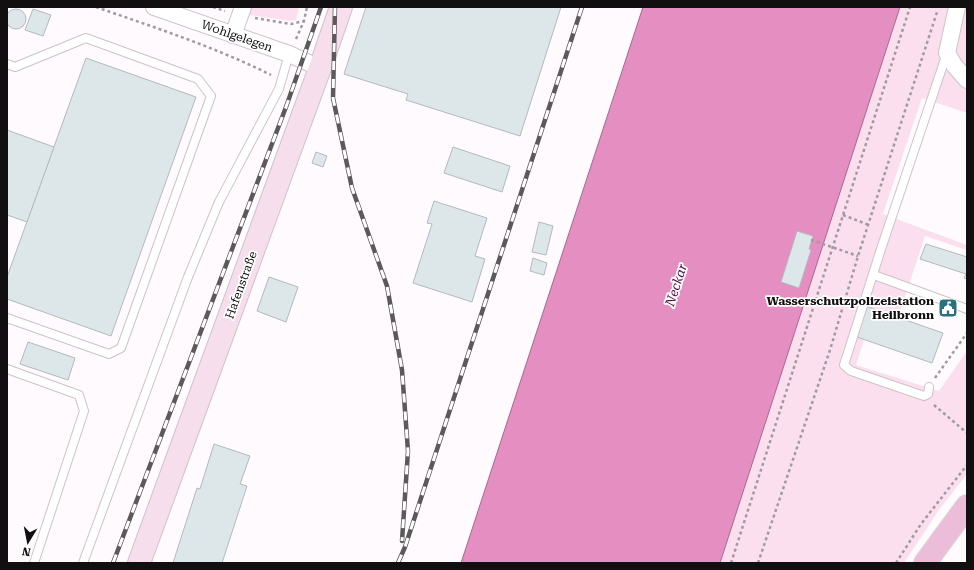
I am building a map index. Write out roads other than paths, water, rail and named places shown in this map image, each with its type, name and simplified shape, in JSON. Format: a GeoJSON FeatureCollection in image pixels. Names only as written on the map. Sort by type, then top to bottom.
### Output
{"type":"FeatureCollection","features":[{"type":"Feature","properties":{"kind":"main road","name":"Hafenstraße"},"geometry":{"type":"LineString","coordinates":[[139,563],[341,7]]}},
{"type":"Feature","properties":{"kind":"main road"},"geometry":{"type":"LineString","coordinates":[[925,563],[967,506]]}},
{"type":"Feature","properties":{"kind":"street","name":"Wohlgelegen"},"geometry":{"type":"LineString","coordinates":[[154,7],[289,54],[320,68]]}},
{"type":"Feature","properties":{"kind":"street"},"geometry":{"type":"LineString","coordinates":[[234,34],[243,7]]}},
{"type":"Feature","properties":{"kind":"street"},"geometry":{"type":"LineString","coordinates":[[957,7],[947,52],[954,66],[967,80]]}},
{"type":"Feature","properties":{"kind":"lane"},"geometry":{"type":"LineString","coordinates":[[7,64],[15,67],[86,38],[198,79],[211,96],[121,348],[109,354],[7,318]]}},
{"type":"Feature","properties":{"kind":"lane"},"geometry":{"type":"LineString","coordinates":[[928,387],[928,394],[924,396],[851,371],[844,365],[874,275],[881,248],[947,52]]}},
{"type":"Feature","properties":{"kind":"lane"},"geometry":{"type":"LineString","coordinates":[[83,563],[188,277],[219,202],[279,89],[289,54]]}},
{"type":"Feature","properties":{"kind":"lane"},"geometry":{"type":"LineString","coordinates":[[874,275],[967,309]]}},
{"type":"Feature","properties":{"kind":"lane"},"geometry":{"type":"LineString","coordinates":[[7,369],[79,395],[84,411],[34,563]]}},
{"type":"Feature","properties":{"kind":"water","name":"Neckar"},"geometry":{"type":"Polygon","coordinates":[[[643,7],[900,7],[720,563],[461,563],[643,7]]]}},
{"type":"Feature","properties":{"kind":"railway"},"geometry":{"type":"LineString","coordinates":[[113,563],[286,107],[321,7]]}},
{"type":"Feature","properties":{"kind":"railway"},"geometry":{"type":"LineString","coordinates":[[335,7],[333,98],[352,188],[387,286],[402,370],[408,451],[402,541]]}},
{"type":"Feature","properties":{"kind":"railway"},"geometry":{"type":"LineString","coordinates":[[398,563],[405,547],[582,7]]}},
{"type":"Feature","properties":{"kind":"place","name":"Wasserschutzpolizeistation Heilbronn"},"geometry":{"type":"Point","coordinates":[948,308]}}]}
